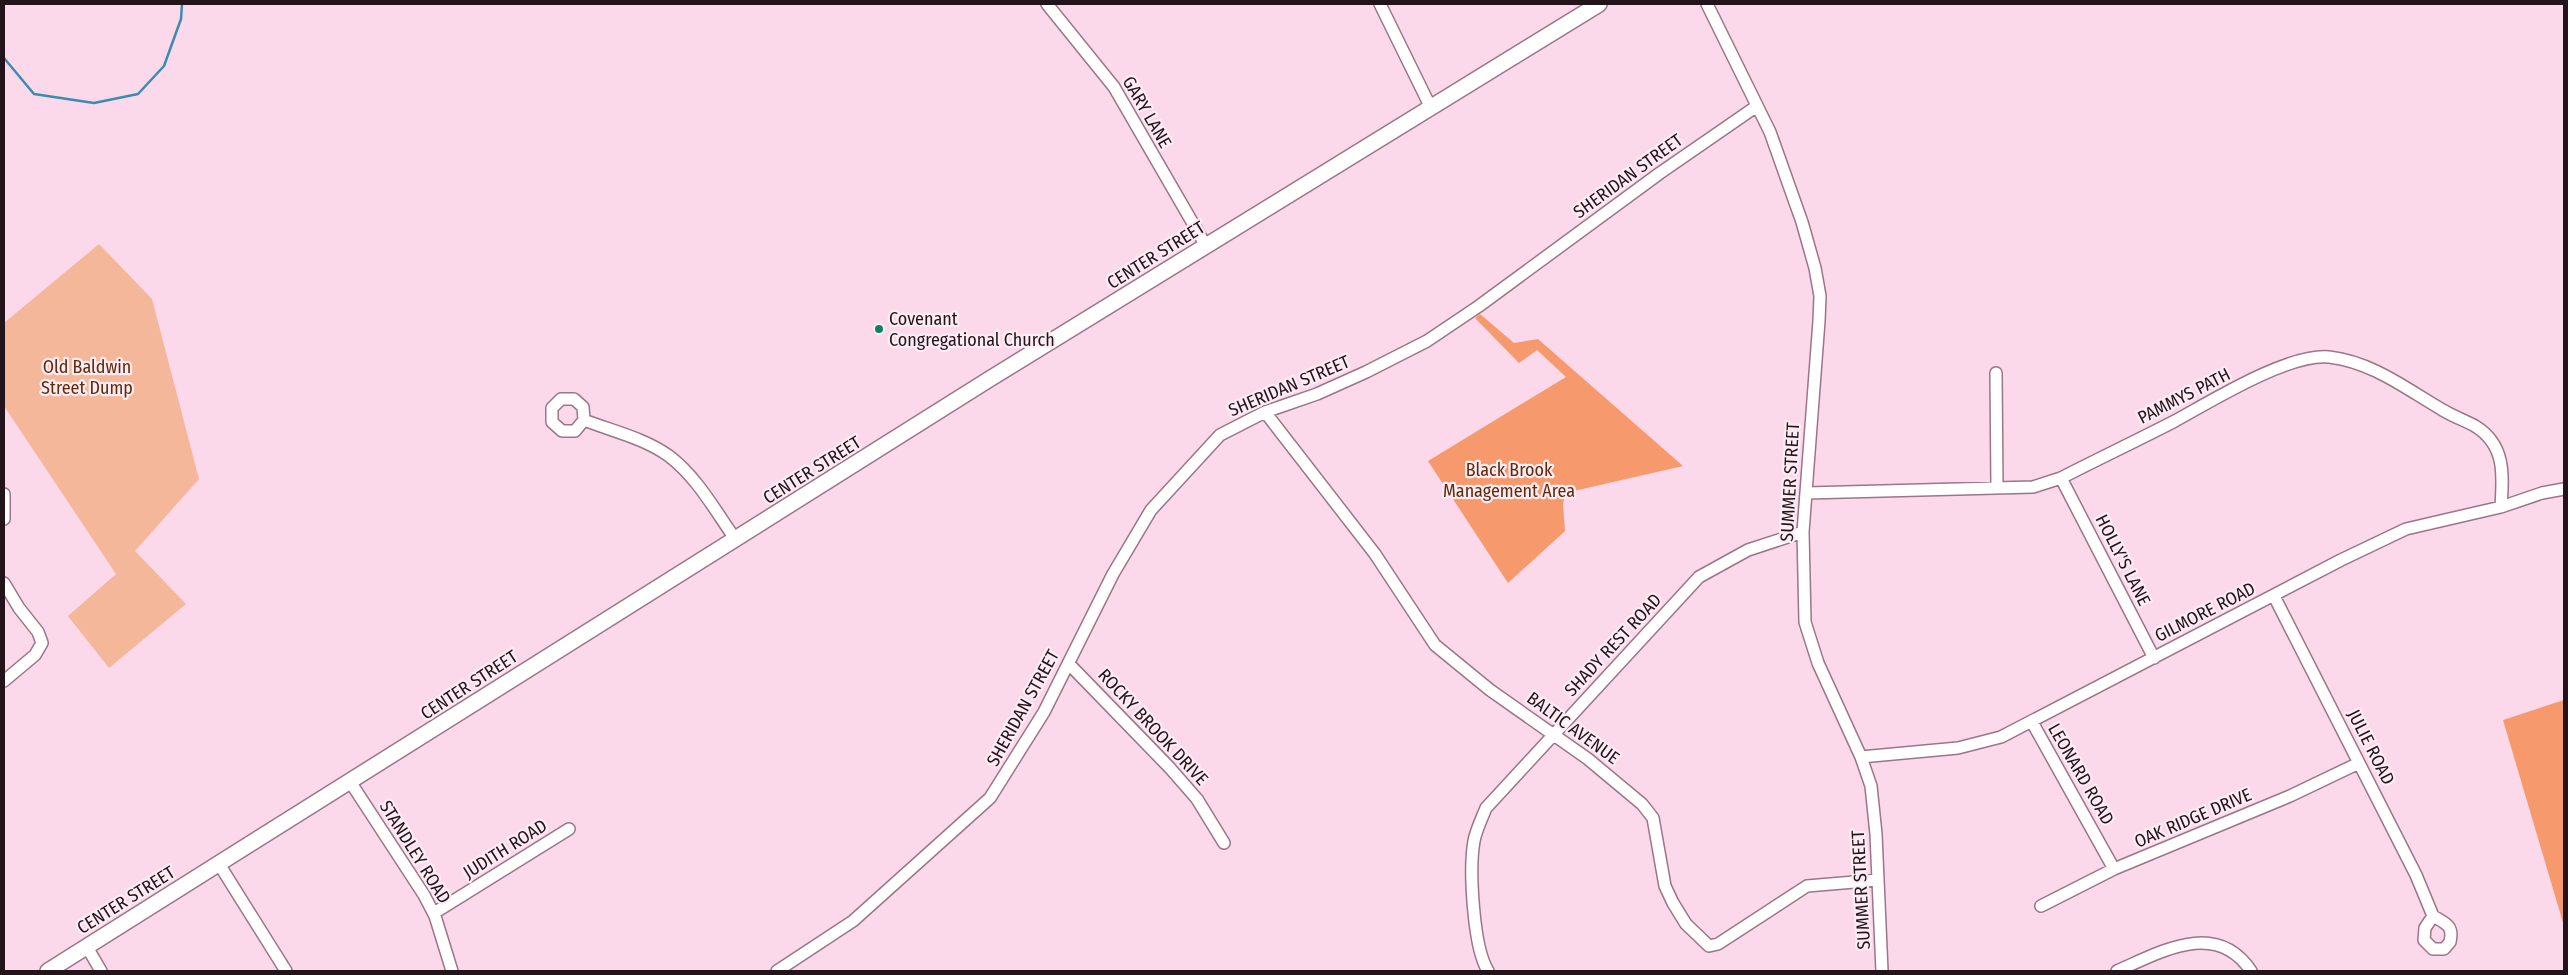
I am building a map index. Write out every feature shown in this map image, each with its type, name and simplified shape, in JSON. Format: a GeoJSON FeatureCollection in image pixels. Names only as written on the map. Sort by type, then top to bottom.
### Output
{"type":"FeatureCollection","features":[{"type":"Feature","properties":{"kind":"main road","name":"CENTER STREET"},"geometry":{"type":"LineString","coordinates":[[48,971],[988,380],[1599,4]]}},
{"type":"Feature","properties":{"kind":"street","name":"GARY LANE"},"geometry":{"type":"LineString","coordinates":[[1046,4],[1114,87],[1206,246]]}},
{"type":"Feature","properties":{"kind":"street"},"geometry":{"type":"LineString","coordinates":[[1380,4],[1431,108]]}},
{"type":"Feature","properties":{"kind":"street","name":"SUMMER STREET"},"geometry":{"type":"LineString","coordinates":[[1707,4],[1770,132],[1816,268],[1819,293],[1819,322],[1803,532],[1805,622],[1821,671],[1862,757],[1871,786],[1882,971]]}},
{"type":"Feature","properties":{"kind":"street","name":"SHERIDAN STREET"},"geometry":{"type":"LineString","coordinates":[[777,971],[853,921],[990,798],[1008,772],[1069,664],[1113,574],[1150,510],[1220,435],[1265,412],[1317,394],[1398,358],[1427,341],[1479,306],[1660,173],[1757,106]]}},
{"type":"Feature","properties":{"kind":"street","name":"PAMMYS PATH"},"geometry":{"type":"LineString","coordinates":[[1807,493],[2033,487],[2061,478],[2264,375],[2310,358],[2326,357],[2360,364],[2383,373],[2443,411],[2476,426],[2492,440],[2500,453],[2503,475],[2501,507]]}},
{"type":"Feature","properties":{"kind":"street"},"geometry":{"type":"LineString","coordinates":[[1996,373],[1997,488]]}},
{"type":"Feature","properties":{"kind":"street","name":"BALTIC AVENUE"},"geometry":{"type":"LineString","coordinates":[[1265,412],[1375,554],[1435,645],[1490,690],[1555,734],[1642,804],[1653,818],[1665,886],[1669,895],[1686,924],[1708,946],[1718,944],[1734,935],[1807,886],[1878,880]]}},
{"type":"Feature","properties":{"kind":"street"},"geometry":{"type":"LineString","coordinates":[[584,420],[643,442],[670,456],[692,479],[736,540]]}},
{"type":"Feature","properties":{"kind":"street","name":"HOLLY'S LANE"},"geometry":{"type":"LineString","coordinates":[[2061,478],[2154,658]]}},
{"type":"Feature","properties":{"kind":"street","name":"GILMORE ROAD"},"geometry":{"type":"LineString","coordinates":[[1862,757],[1958,748],[1982,743],[2032,722],[2406,529],[2501,507],[2542,492],[2564,489]]}},
{"type":"Feature","properties":{"kind":"street"},"geometry":{"type":"LineString","coordinates":[[4,494],[4,519]]}},
{"type":"Feature","properties":{"kind":"street","name":"SHADY REST ROAD"},"geometry":{"type":"LineString","coordinates":[[1488,971],[1476,927],[1472,882],[1474,840],[1486,808],[1699,577],[1748,550],[1803,532]]}},
{"type":"Feature","properties":{"kind":"street"},"geometry":{"type":"LineString","coordinates":[[4,583],[18,608],[40,635],[42,643],[40,650],[4,681]]}},
{"type":"Feature","properties":{"kind":"street","name":"JULIE ROAD"},"geometry":{"type":"LineString","coordinates":[[2274,596],[2416,875],[2433,916]]}},
{"type":"Feature","properties":{"kind":"street","name":"ROCKY BROOK DRIVE"},"geometry":{"type":"LineString","coordinates":[[1069,664],[1186,786],[1197,799],[1224,843]]}},
{"type":"Feature","properties":{"kind":"street","name":"LEONARD ROAD"},"geometry":{"type":"LineString","coordinates":[[2032,722],[2114,869]]}},
{"type":"Feature","properties":{"kind":"street","name":"OAK RIDGE DRIVE"},"geometry":{"type":"LineString","coordinates":[[2041,906],[2114,869],[2290,796],[2359,763]]}},
{"type":"Feature","properties":{"kind":"street","name":"STANDLEY ROAD"},"geometry":{"type":"LineString","coordinates":[[351,782],[415,880],[434,913],[452,971]]}},
{"type":"Feature","properties":{"kind":"street","name":"JUDITH ROAD"},"geometry":{"type":"LineString","coordinates":[[434,913],[569,829]]}},
{"type":"Feature","properties":{"kind":"street"},"geometry":{"type":"LineString","coordinates":[[219,864],[286,971]]}},
{"type":"Feature","properties":{"kind":"street"},"geometry":{"type":"LineString","coordinates":[[2117,971],[2182,945],[2200,942],[2221,946],[2239,958],[2251,971]]}},
{"type":"Feature","properties":{"kind":"street"},"geometry":{"type":"LineString","coordinates":[[87,947],[101,971]]}},
{"type":"Feature","properties":{"kind":"green space","name":"Old Baldwin Street Dump"},"geometry":{"type":"Polygon","coordinates":[[[99,244],[152,299],[199,479],[135,551],[186,604],[109,668],[68,616],[116,574],[4,406],[4,323],[99,244]]]}},
{"type":"Feature","properties":{"kind":"green space","name":"Black Brook Management Area"},"geometry":{"type":"Polygon","coordinates":[[[1480,314],[1514,343],[1538,339],[1683,466],[1565,493],[1563,505],[1565,531],[1508,583],[1428,461],[1566,377],[1537,350],[1519,363],[1475,318],[1480,314]]]}},
{"type":"Feature","properties":{"kind":"green space"},"geometry":{"type":"Polygon","coordinates":[[[2564,700],[2564,926],[2503,720],[2564,700]]]}},
{"type":"Feature","properties":{"kind":"waterway"},"geometry":{"type":"LineString","coordinates":[[4,58],[34,94],[94,103],[138,94],[164,66],[181,19],[182,4]]}},
{"type":"Feature","properties":{"kind":"place","name":"Covenant Congregational Church"},"geometry":{"type":"Point","coordinates":[879,329]}}]}
